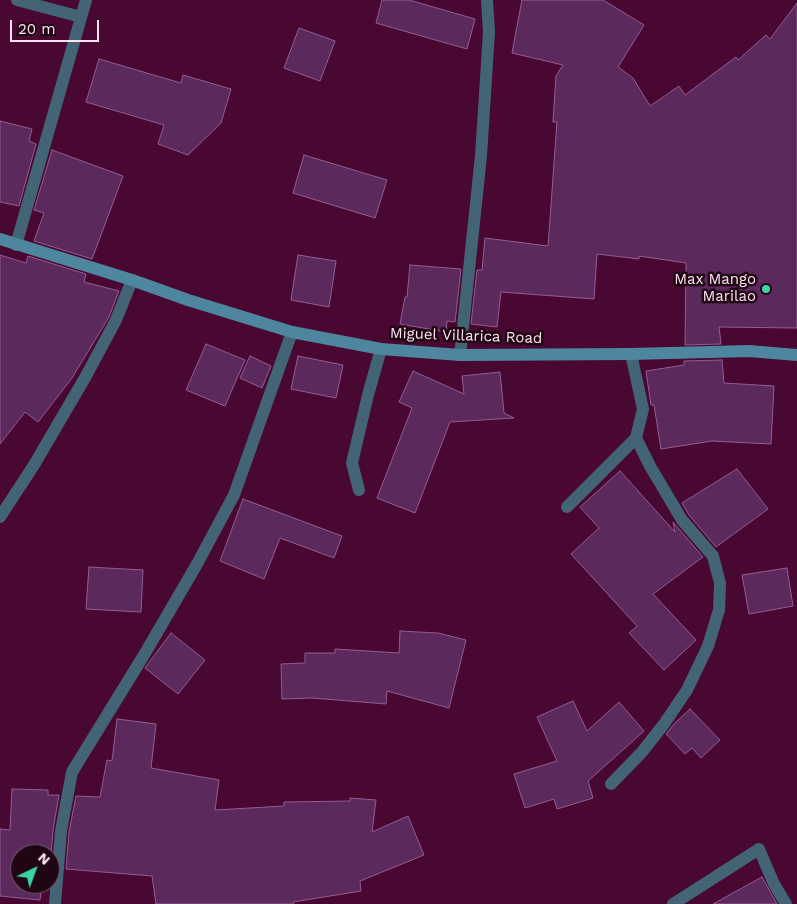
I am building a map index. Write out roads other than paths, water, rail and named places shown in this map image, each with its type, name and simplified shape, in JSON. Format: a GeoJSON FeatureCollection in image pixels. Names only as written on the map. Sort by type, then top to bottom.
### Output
{"type":"FeatureCollection","features":[{"type":"Feature","properties":{"kind":"main road","name":"Miguel Villarica Road"},"geometry":{"type":"LineString","coordinates":[[0,239],[292,332],[380,349],[460,355],[750,351],[797,355]]}},
{"type":"Feature","properties":{"kind":"street"},"geometry":{"type":"LineString","coordinates":[[17,0],[81,17]]}},
{"type":"Feature","properties":{"kind":"street"},"geometry":{"type":"LineString","coordinates":[[16,245],[86,0]]}},
{"type":"Feature","properties":{"kind":"street"},"geometry":{"type":"LineString","coordinates":[[460,355],[481,156],[489,32],[487,0]]}},
{"type":"Feature","properties":{"kind":"street"},"geometry":{"type":"LineString","coordinates":[[0,517],[34,465],[90,368],[116,320],[132,280]]}},
{"type":"Feature","properties":{"kind":"street"},"geometry":{"type":"LineString","coordinates":[[56,904],[61,831],[72,772],[144,655],[234,496],[292,332]]}},
{"type":"Feature","properties":{"kind":"street"},"geometry":{"type":"LineString","coordinates":[[359,490],[352,463],[380,349]]}},
{"type":"Feature","properties":{"kind":"street"},"geometry":{"type":"LineString","coordinates":[[567,507],[636,438],[643,409],[631,354]]}},
{"type":"Feature","properties":{"kind":"street"},"geometry":{"type":"LineString","coordinates":[[611,784],[642,752],[687,690],[708,646],[719,610],[720,582],[713,556],[682,520],[636,438]]}},
{"type":"Feature","properties":{"kind":"street"},"geometry":{"type":"LineString","coordinates":[[677,903],[759,849],[774,884],[786,904]]}},
{"type":"Feature","properties":{"kind":"place","name":"Max Mango Marilao"},"geometry":{"type":"Point","coordinates":[766,289]}}]}
